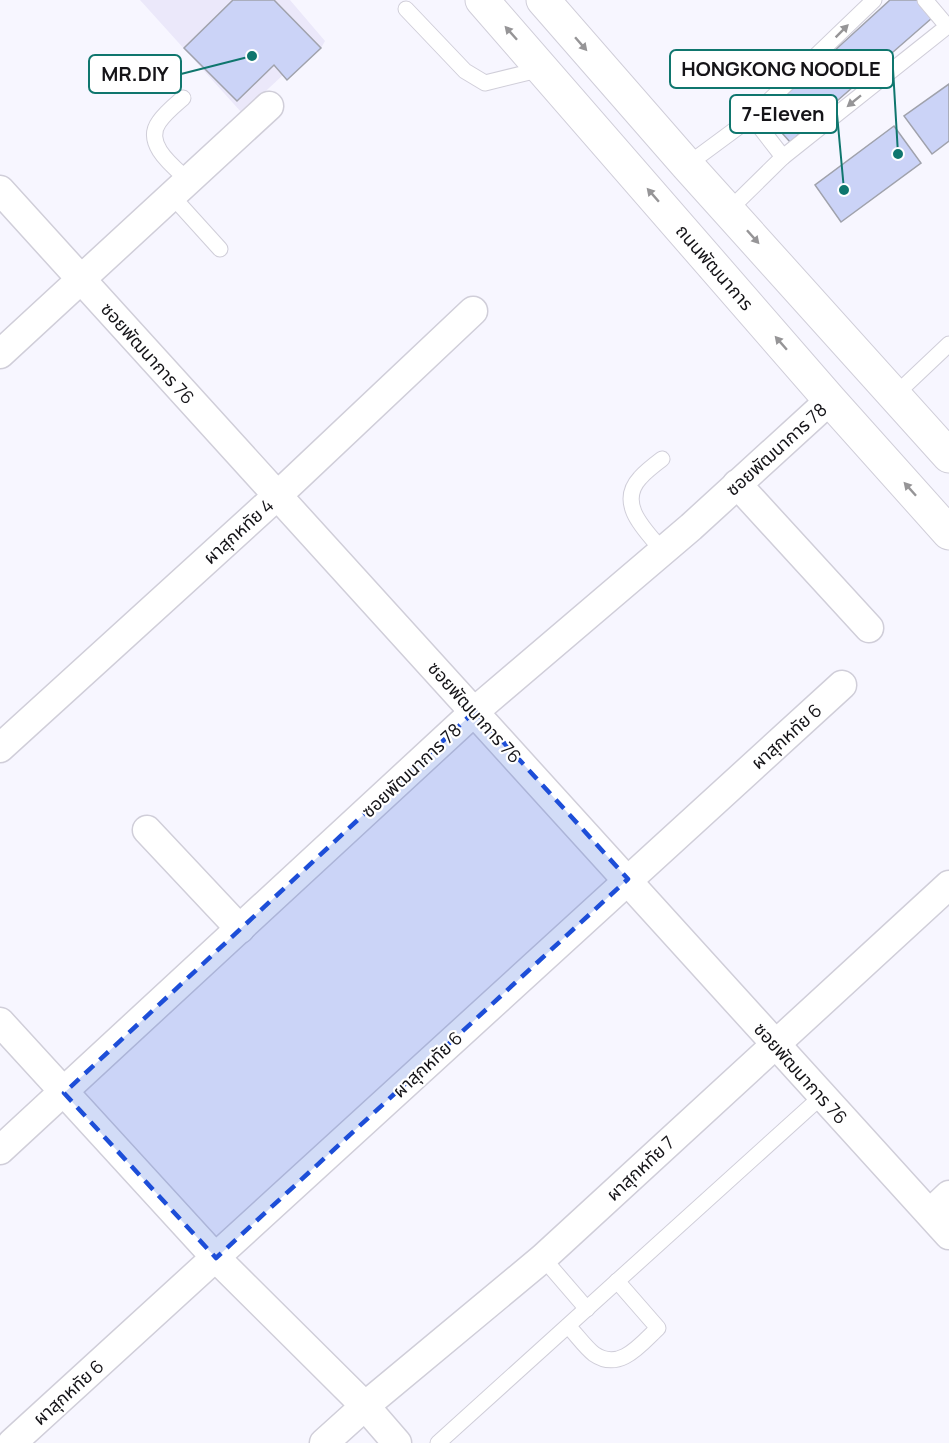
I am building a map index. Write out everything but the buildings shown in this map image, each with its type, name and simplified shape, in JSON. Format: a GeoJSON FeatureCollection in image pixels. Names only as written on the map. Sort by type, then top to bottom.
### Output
{"type":"FeatureCollection","features":[{"type":"Feature","properties":{"kind":"main road","name":"ถนนพัฒนาการ"},"geometry":{"type":"LineString","coordinates":[[482,0],[830,400],[949,532]]}},
{"type":"Feature","properties":{"kind":"main road"},"geometry":{"type":"LineString","coordinates":[[543,0],[687,165],[948,452]]}},
{"type":"Feature","properties":{"kind":"main road"},"geometry":{"type":"LineString","coordinates":[[830,400],[866,364]]}},
{"type":"Feature","properties":{"kind":"street"},"geometry":{"type":"LineString","coordinates":[[0,354],[269,106]]}},
{"type":"Feature","properties":{"kind":"street","name":"ซอยพัฒนาการ 76"},"geometry":{"type":"LineString","coordinates":[[0,190],[628,879],[822,1096],[939,1204],[949,1235]]}},
{"type":"Feature","properties":{"kind":"street","name":"ผาสุกหทัย 4"},"geometry":{"type":"LineString","coordinates":[[0,748],[278,495],[473,311]]}},
{"type":"Feature","properties":{"kind":"street","name":"ซอยพัฒนาการ 78"},"geometry":{"type":"LineString","coordinates":[[0,1150],[474,711],[663,551],[830,400]]}},
{"type":"Feature","properties":{"kind":"street"},"geometry":{"type":"LineString","coordinates":[[737,484],[869,628]]}},
{"type":"Feature","properties":{"kind":"street","name":"ผาสุกหทัย 6"},"geometry":{"type":"LineString","coordinates":[[12,1443],[842,685]]}},
{"type":"Feature","properties":{"kind":"street"},"geometry":{"type":"LineString","coordinates":[[147,830],[240,929]]}},
{"type":"Feature","properties":{"kind":"street","name":"ผาสุกหทัย 7"},"geometry":{"type":"LineString","coordinates":[[324,1443],[365,1406],[543,1258],[949,885]]}},
{"type":"Feature","properties":{"kind":"street"},"geometry":{"type":"LineString","coordinates":[[0,1022],[216,1258],[365,1406],[397,1443]]}},
{"type":"Feature","properties":{"kind":"lane"},"geometry":{"type":"LineString","coordinates":[[687,165],[752,117],[874,0]]}},
{"type":"Feature","properties":{"kind":"lane"},"geometry":{"type":"LineString","coordinates":[[729,210],[783,157],[948,26],[925,0]]}},
{"type":"Feature","properties":{"kind":"lane"},"geometry":{"type":"LineString","coordinates":[[406,9],[465,71],[485,83],[543,69]]}},
{"type":"Feature","properties":{"kind":"lane"},"geometry":{"type":"LineString","coordinates":[[183,98],[157,123],[155,143],[180,188],[220,249]]}},
{"type":"Feature","properties":{"kind":"lane"},"geometry":{"type":"LineString","coordinates":[[752,117],[783,157]]}},
{"type":"Feature","properties":{"kind":"lane"},"geometry":{"type":"LineString","coordinates":[[895,395],[949,344]]}},
{"type":"Feature","properties":{"kind":"lane"},"geometry":{"type":"LineString","coordinates":[[662,459],[639,479],[631,492],[631,504],[635,518],[663,551]]}},
{"type":"Feature","properties":{"kind":"lane"},"geometry":{"type":"LineString","coordinates":[[438,1443],[822,1096]]}},
{"type":"Feature","properties":{"kind":"lane"},"geometry":{"type":"LineString","coordinates":[[543,1258],[587,1309]]}},
{"type":"Feature","properties":{"kind":"lane"},"geometry":{"type":"LineString","coordinates":[[568,1326],[594,1354],[611,1361],[627,1356],[643,1342],[658,1328],[617,1281]]}},
{"type":"Feature","properties":{"kind":"highlighted area"},"geometry":{"type":"Polygon","coordinates":[[[475,711],[628,879],[216,1258],[64,1093],[475,711]]]}},
{"type":"Feature","properties":{"kind":"shaded area"},"geometry":{"type":"Polygon","coordinates":[[[140,0],[290,0],[325,41],[321,48],[287,80],[283,75],[242,113],[140,0]]]}},
{"type":"Feature","properties":{"kind":"place","name":"MR.DIY"},"geometry":{"type":"Point","coordinates":[252,56]}},
{"type":"Feature","properties":{"kind":"place","name":"HONGKONG NOODLE"},"geometry":{"type":"Point","coordinates":[898,154]}},
{"type":"Feature","properties":{"kind":"place","name":"7-Eleven"},"geometry":{"type":"Point","coordinates":[844,190]}}]}
